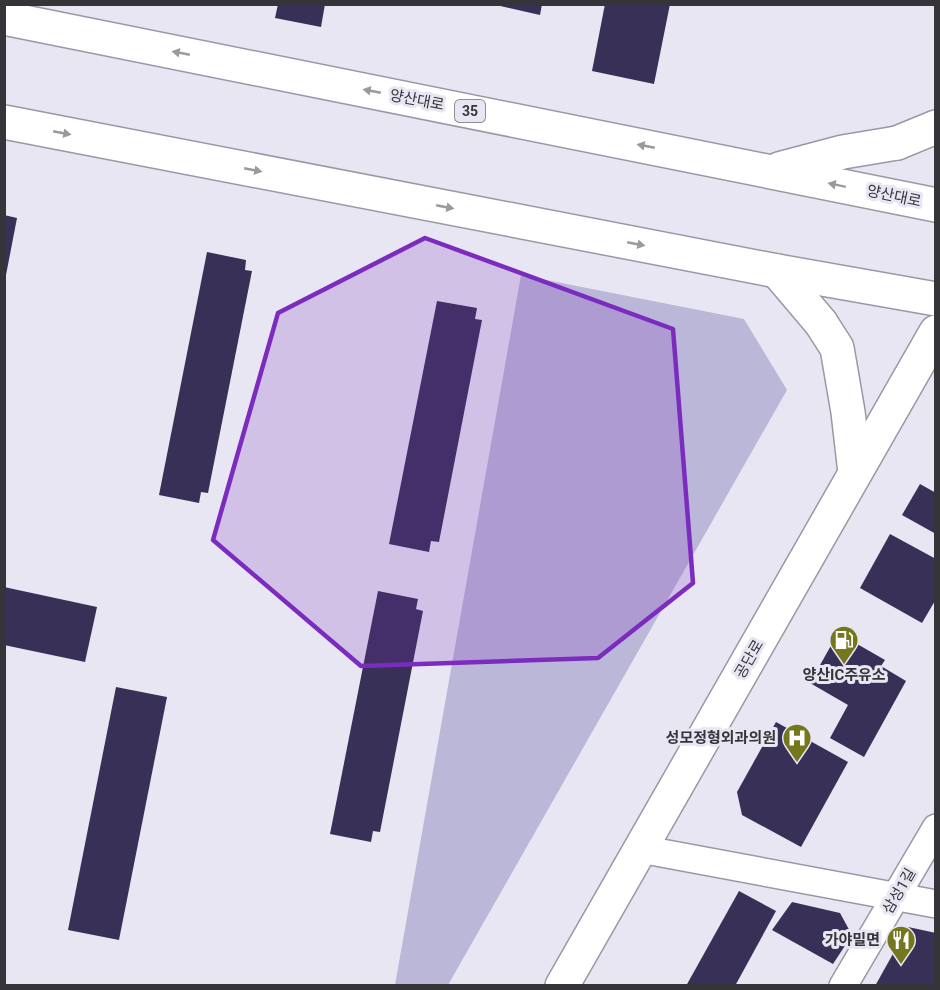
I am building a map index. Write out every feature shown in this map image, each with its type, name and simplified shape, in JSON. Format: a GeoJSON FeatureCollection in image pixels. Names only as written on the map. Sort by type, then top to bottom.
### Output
{"type":"FeatureCollection","features":[{"type":"Feature","properties":{"kind":"main road","name":"양산대로"},"geometry":{"type":"LineString","coordinates":[[4,18],[936,205]]}},
{"type":"Feature","properties":{"kind":"main road"},"geometry":{"type":"LineString","coordinates":[[4,122],[777,271],[936,299]]}},
{"type":"Feature","properties":{"kind":"main road"},"geometry":{"type":"LineString","coordinates":[[771,171],[843,152],[897,142],[936,128]]}},
{"type":"Feature","properties":{"kind":"main road"},"geometry":{"type":"LineString","coordinates":[[777,271],[821,323],[837,348],[855,473]]}},
{"type":"Feature","properties":{"kind":"main road","name":"공단로"},"geometry":{"type":"LineString","coordinates":[[562,986],[936,332]]}},
{"type":"Feature","properties":{"kind":"street","name":"삼성1길"},"geometry":{"type":"LineString","coordinates":[[843,986],[936,828]]}},
{"type":"Feature","properties":{"kind":"street"},"geometry":{"type":"LineString","coordinates":[[640,849],[936,904]]}},
{"type":"Feature","properties":{"kind":"highlighted area"},"geometry":{"type":"Polygon","coordinates":[[[425,238],[673,329],[693,583],[598,658],[361,666],[213,540],[278,313],[425,238]]]}},
{"type":"Feature","properties":{"kind":"shaded area"},"geometry":{"type":"Polygon","coordinates":[[[521,275],[744,319],[787,390],[448,985],[395,985],[521,275]]]}},
{"type":"Feature","properties":{"kind":"building"},"geometry":{"type":"Polygon","coordinates":[[[278,4],[325,4],[321,27],[275,18],[278,4]]]}},
{"type":"Feature","properties":{"kind":"building"},"geometry":{"type":"Polygon","coordinates":[[[492,4],[542,4],[540,15],[492,4]]]}},
{"type":"Feature","properties":{"kind":"building"},"geometry":{"type":"Polygon","coordinates":[[[605,4],[670,4],[654,84],[592,71],[605,4]]]}},
{"type":"Feature","properties":{"kind":"building"},"geometry":{"type":"Polygon","coordinates":[[[4,215],[17,218],[6,275],[4,275],[4,215]]]}},
{"type":"Feature","properties":{"kind":"building"},"geometry":{"type":"Polygon","coordinates":[[[207,252],[246,260],[245,270],[252,271],[208,493],[201,492],[199,503],[159,495],[207,252]]]}},
{"type":"Feature","properties":{"kind":"building"},"geometry":{"type":"Polygon","coordinates":[[[437,301],[477,308],[475,319],[482,320],[439,542],[431,541],[429,552],[389,544],[437,301]]]}},
{"type":"Feature","properties":{"kind":"building"},"geometry":{"type":"Polygon","coordinates":[[[920,484],[936,493],[936,534],[902,515],[920,484]]]}},
{"type":"Feature","properties":{"kind":"building"},"geometry":{"type":"Polygon","coordinates":[[[890,534],[936,559],[936,599],[922,623],[860,588],[890,534]]]}},
{"type":"Feature","properties":{"kind":"building"},"geometry":{"type":"Polygon","coordinates":[[[4,587],[97,607],[85,662],[4,645],[4,587]]]}},
{"type":"Feature","properties":{"kind":"building"},"geometry":{"type":"Polygon","coordinates":[[[378,591],[418,599],[416,609],[423,611],[380,832],[373,831],[371,842],[330,834],[378,591]]]}},
{"type":"Feature","properties":{"kind":"building"},"geometry":{"type":"Polygon","coordinates":[[[838,633],[885,660],[881,666],[906,681],[864,757],[830,738],[848,705],[810,683],[838,633]]]}},
{"type":"Feature","properties":{"kind":"building"},"geometry":{"type":"Polygon","coordinates":[[[116,687],[167,697],[119,940],[68,930],[116,687]]]}},
{"type":"Feature","properties":{"kind":"building"},"geometry":{"type":"Polygon","coordinates":[[[776,722],[848,762],[801,847],[742,815],[737,792],[776,722]]]}},
{"type":"Feature","properties":{"kind":"building"},"geometry":{"type":"Polygon","coordinates":[[[739,891],[776,911],[735,986],[686,986],[739,891]]]}},
{"type":"Feature","properties":{"kind":"building"},"geometry":{"type":"Polygon","coordinates":[[[792,902],[840,913],[852,935],[833,964],[772,930],[792,902]]]}},
{"type":"Feature","properties":{"kind":"building"},"geometry":{"type":"Polygon","coordinates":[[[908,927],[936,933],[936,986],[875,986],[908,927]]]}},
{"type":"Feature","properties":{"kind":"place","name":"양산IC주유소"},"geometry":{"type":"Point","coordinates":[844,666]}},
{"type":"Feature","properties":{"kind":"place","name":"성모정형외과의원"},"geometry":{"type":"Point","coordinates":[797,764]}},
{"type":"Feature","properties":{"kind":"place","name":"가야밀면"},"geometry":{"type":"Point","coordinates":[901,966]}}]}
